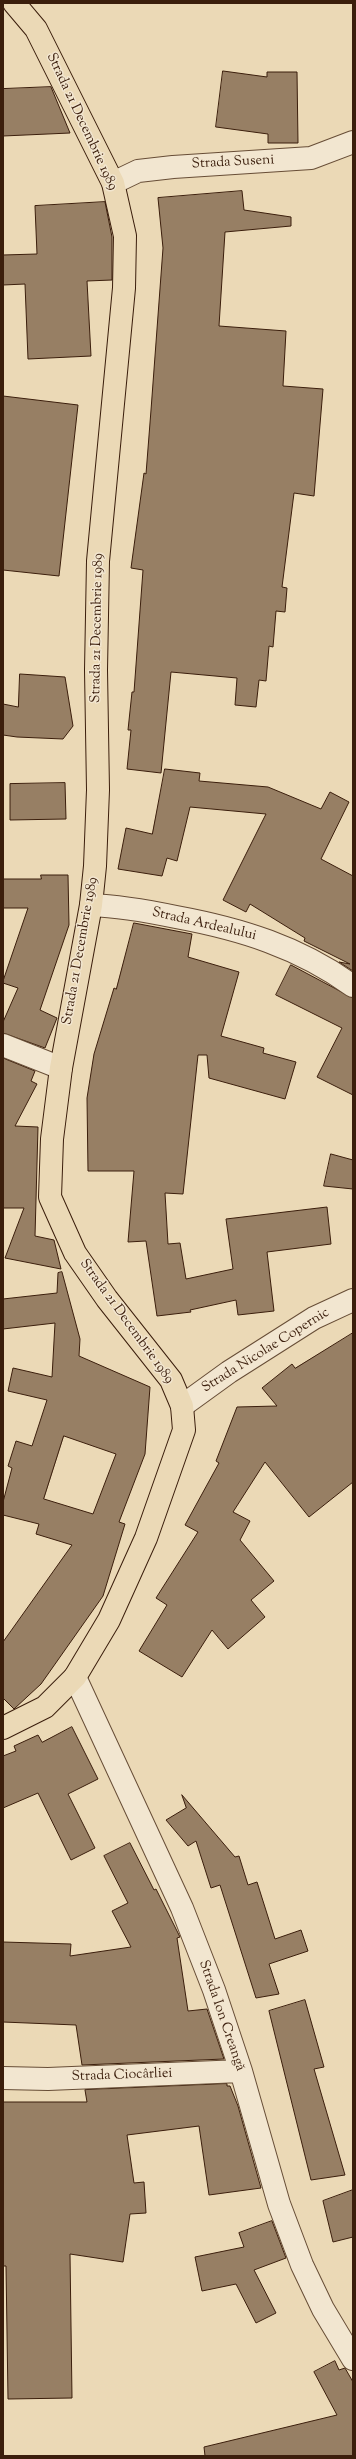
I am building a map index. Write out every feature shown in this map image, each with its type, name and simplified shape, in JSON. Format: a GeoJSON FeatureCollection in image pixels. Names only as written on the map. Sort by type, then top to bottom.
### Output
{"type":"FeatureCollection","features":[{"type":"Feature","properties":{"kind":"main road","name":"Strada 21 Decembrie 1989"},"geometry":{"type":"LineString","coordinates":[[3,1728],[45,1707],[75,1677],[109,1620],[146,1538],[184,1430],[182,1406],[171,1380],[107,1300],[75,1253],[50,1197],[52,1139],[61,1068],[91,905],[95,866],[98,790],[96,670],[98,561],[124,288],[125,236],[113,183],[36,29],[14,3]]}},
{"type":"Feature","properties":{"kind":"street","name":"Strada Suseni"},"geometry":{"type":"LineString","coordinates":[[113,183],[138,171],[311,158],[353,142]]}},
{"type":"Feature","properties":{"kind":"street","name":"Strada Ardealului"},"geometry":{"type":"LineString","coordinates":[[91,905],[121,906],[245,932],[298,952],[353,986]]}},
{"type":"Feature","properties":{"kind":"street"},"geometry":{"type":"LineString","coordinates":[[3,1045],[61,1068]]}},
{"type":"Feature","properties":{"kind":"street","name":"Strada Nicolae Copernic"},"geometry":{"type":"LineString","coordinates":[[182,1406],[222,1376],[314,1318],[353,1300]]}},
{"type":"Feature","properties":{"kind":"street","name":"Strada Ion Creangă"},"geometry":{"type":"LineString","coordinates":[[75,1677],[182,1908],[214,1990],[241,2071],[279,2204],[302,2265],[323,2309],[353,2359]]}},
{"type":"Feature","properties":{"kind":"street","name":"Strada Ciocârliei"},"geometry":{"type":"LineString","coordinates":[[3,2078],[48,2080],[241,2071]]}},
{"type":"Feature","properties":{"kind":"building"},"geometry":{"type":"Polygon","coordinates":[[[223,71],[267,77],[267,72],[297,72],[298,143],[268,143],[268,134],[216,127],[223,71]]]}},
{"type":"Feature","properties":{"kind":"building"},"geometry":{"type":"Polygon","coordinates":[[[51,87],[70,133],[3,136],[3,89],[51,87]]]}},
{"type":"Feature","properties":{"kind":"building"},"geometry":{"type":"Polygon","coordinates":[[[242,191],[244,210],[291,217],[291,226],[225,232],[219,326],[286,331],[283,386],[323,389],[314,496],[294,493],[282,587],[287,588],[285,612],[276,611],[273,647],[269,646],[266,681],[259,680],[256,707],[235,705],[237,678],[171,672],[161,773],[127,769],[131,730],[128,730],[132,692],[134,692],[143,570],[131,568],[144,473],[146,474],[163,248],[158,198],[242,191]]]}},
{"type":"Feature","properties":{"kind":"building"},"geometry":{"type":"Polygon","coordinates":[[[105,202],[112,237],[112,280],[87,281],[91,356],[28,359],[25,284],[3,285],[3,255],[37,254],[35,206],[105,202]]]}},
{"type":"Feature","properties":{"kind":"building"},"geometry":{"type":"Polygon","coordinates":[[[3,396],[78,405],[59,576],[3,570],[3,396]]]}},
{"type":"Feature","properties":{"kind":"building"},"geometry":{"type":"Polygon","coordinates":[[[20,674],[65,677],[73,726],[63,739],[3,735],[3,704],[18,707],[20,674]]]}},
{"type":"Feature","properties":{"kind":"building"},"geometry":{"type":"Polygon","coordinates":[[[165,769],[200,773],[199,781],[268,787],[321,809],[330,792],[349,802],[321,859],[353,876],[353,971],[339,962],[350,964],[304,941],[305,938],[250,904],[246,912],[223,900],[266,814],[190,807],[177,861],[167,858],[162,876],[118,869],[126,828],[152,834],[165,769]]]}},
{"type":"Feature","properties":{"kind":"building"},"geometry":{"type":"Polygon","coordinates":[[[65,783],[66,819],[10,820],[10,784],[65,783]]]}},
{"type":"Feature","properties":{"kind":"building"},"geometry":{"type":"Polygon","coordinates":[[[41,875],[68,875],[69,925],[40,1010],[57,1018],[45,1048],[3,1033],[3,1022],[18,988],[3,983],[3,981],[28,908],[3,908],[3,879],[41,879],[41,875]]]}},
{"type":"Feature","properties":{"kind":"building"},"geometry":{"type":"Polygon","coordinates":[[[134,923],[192,934],[188,957],[239,972],[221,1036],[264,1048],[263,1053],[296,1062],[285,1099],[209,1078],[207,1055],[198,1055],[183,1194],[165,1193],[168,1244],[180,1243],[186,1279],[233,1269],[226,1219],[327,1207],[331,1244],[267,1252],[274,1311],[238,1315],[236,1300],[190,1310],[191,1312],[157,1316],[146,1241],[128,1242],[134,1171],[88,1171],[87,1098],[94,1054],[114,988],[116,989],[134,923]]]}},
{"type":"Feature","properties":{"kind":"building"},"geometry":{"type":"Polygon","coordinates":[[[291,965],[353,998],[353,1095],[317,1077],[342,1028],[276,995],[291,965]]]}},
{"type":"Feature","properties":{"kind":"building"},"geometry":{"type":"Polygon","coordinates":[[[3,1058],[35,1071],[31,1081],[37,1084],[15,1126],[38,1127],[35,1236],[54,1240],[61,1269],[5,1258],[24,1208],[3,1208],[3,1058]]]}},
{"type":"Feature","properties":{"kind":"building"},"geometry":{"type":"Polygon","coordinates":[[[331,1154],[353,1160],[353,1189],[324,1186],[331,1154]]]}},
{"type":"Feature","properties":{"kind":"building"},"geometry":{"type":"Polygon","coordinates":[[[62,1272],[80,1339],[79,1356],[150,1387],[145,1454],[119,1522],[125,1524],[103,1596],[41,1684],[14,1709],[3,1698],[3,1642],[72,1545],[36,1534],[39,1524],[3,1515],[3,1502],[12,1468],[8,1466],[16,1441],[32,1446],[47,1400],[8,1391],[13,1368],[52,1377],[55,1323],[3,1329],[3,1299],[57,1293],[58,1273],[62,1272]],[[64,1436],[44,1499],[93,1514],[116,1454],[64,1436]]]}},
{"type":"Feature","properties":{"kind":"building"},"geometry":{"type":"Polygon","coordinates":[[[353,1333],[353,1482],[309,1517],[265,1462],[233,1512],[250,1521],[240,1540],[274,1581],[251,1600],[265,1617],[228,1649],[212,1630],[182,1677],[139,1651],[167,1605],[156,1598],[198,1532],[185,1525],[219,1463],[216,1461],[237,1407],[277,1406],[262,1388],[292,1364],[295,1368],[353,1333]]]}},
{"type":"Feature","properties":{"kind":"building"},"geometry":{"type":"Polygon","coordinates":[[[72,1727],[98,1779],[68,1794],[95,1848],[71,1860],[38,1793],[3,1808],[3,1756],[16,1751],[14,1746],[38,1735],[42,1742],[72,1727]]]}},
{"type":"Feature","properties":{"kind":"building"},"geometry":{"type":"Polygon","coordinates":[[[182,1795],[235,1857],[239,1856],[248,1885],[257,1882],[275,1939],[301,1930],[308,1951],[269,1964],[279,1994],[256,1998],[220,1885],[211,1888],[196,1841],[188,1846],[166,1820],[186,1808],[182,1795]]]}},
{"type":"Feature","properties":{"kind":"building"},"geometry":{"type":"Polygon","coordinates":[[[130,1843],[154,1890],[156,1889],[180,1937],[177,1938],[188,2011],[207,2009],[224,2059],[82,2065],[76,2025],[3,2022],[3,1942],[71,1944],[70,1956],[131,1947],[112,1911],[128,1903],[104,1856],[130,1843]]]}},
{"type":"Feature","properties":{"kind":"building"},"geometry":{"type":"Polygon","coordinates":[[[305,2000],[324,2067],[314,2069],[345,2175],[311,2180],[269,2011],[305,2000]]]}},
{"type":"Feature","properties":{"kind":"building"},"geometry":{"type":"Polygon","coordinates":[[[227,2084],[227,2086],[230,2086],[238,2106],[261,2188],[209,2195],[199,2126],[127,2135],[134,2183],[144,2182],[146,2213],[130,2214],[123,2262],[70,2254],[72,2398],[8,2399],[6,2266],[3,2266],[3,2102],[87,2102],[85,2090],[227,2084]]]}},
{"type":"Feature","properties":{"kind":"building"},"geometry":{"type":"Polygon","coordinates":[[[353,2190],[353,2237],[333,2242],[323,2201],[353,2190]]]}},
{"type":"Feature","properties":{"kind":"building"},"geometry":{"type":"Polygon","coordinates":[[[272,2221],[286,2258],[254,2270],[276,2313],[256,2323],[236,2284],[202,2291],[195,2257],[244,2247],[239,2233],[272,2221]]]}},
{"type":"Feature","properties":{"kind":"building"},"geometry":{"type":"Polygon","coordinates":[[[335,2361],[339,2370],[345,2368],[353,2382],[353,2456],[205,2456],[204,2447],[337,2415],[314,2372],[335,2361]]]}}]}
